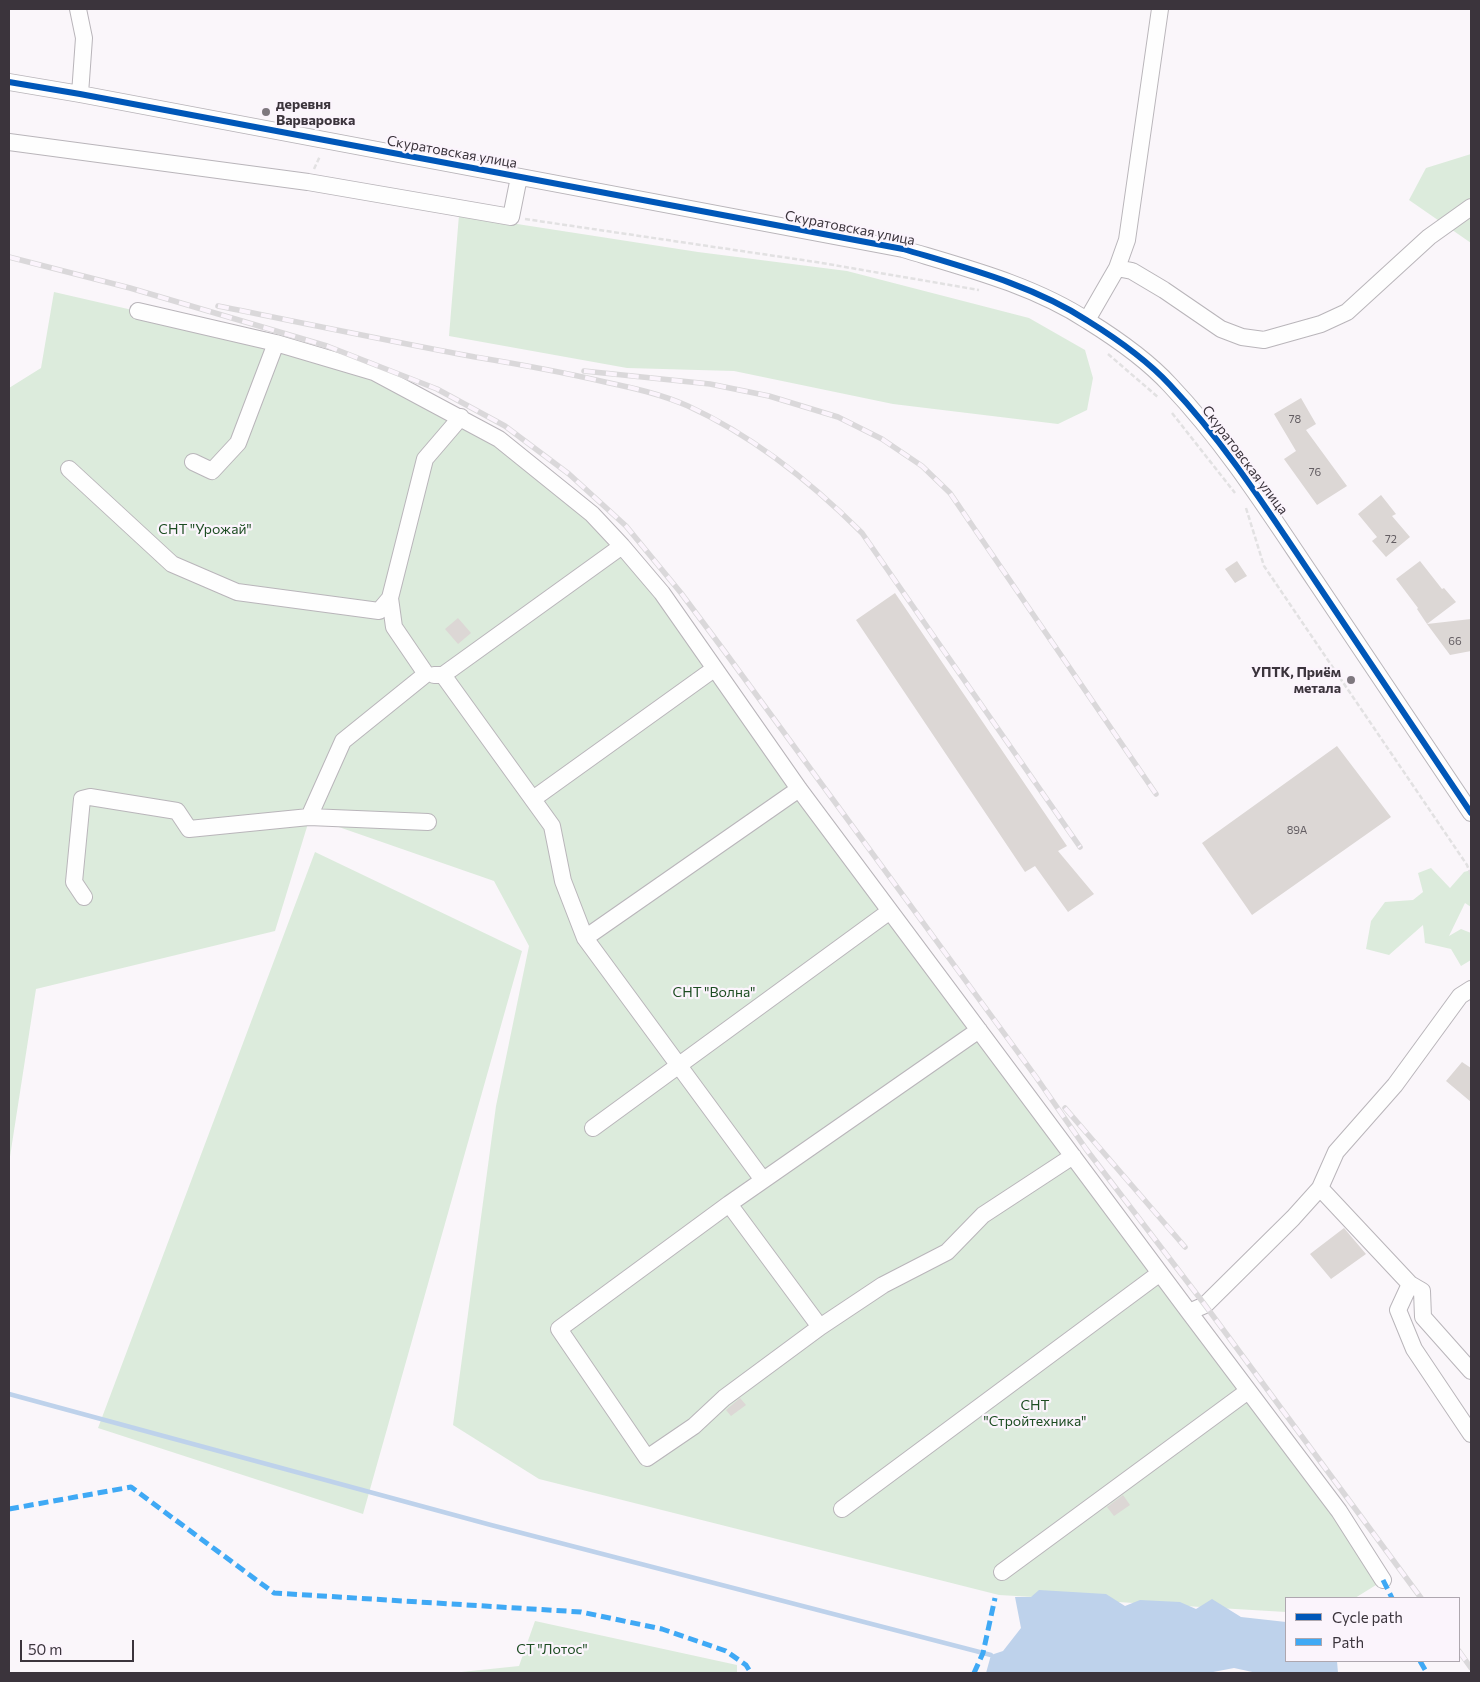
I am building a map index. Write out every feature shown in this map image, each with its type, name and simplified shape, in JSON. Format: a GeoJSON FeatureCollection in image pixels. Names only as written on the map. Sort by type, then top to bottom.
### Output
{"type":"FeatureCollection","features":[{"type":"Feature","properties":{"kind":"street"},"geometry":{"type":"LineString","coordinates":[[78,9],[84,38],[80,94]]}},
{"type":"Feature","properties":{"kind":"street"},"geometry":{"type":"LineString","coordinates":[[1087,320],[1117,268],[1127,240],[1160,9]]}},
{"type":"Feature","properties":{"kind":"street","name":"Скуратовская улица"},"geometry":{"type":"LineString","coordinates":[[9,82],[903,249],[1025,288],[1087,320],[1131,350],[1169,384],[1211,433],[1256,493],[1471,813]]}},
{"type":"Feature","properties":{"kind":"street"},"geometry":{"type":"LineString","coordinates":[[9,142],[308,182],[511,216],[519,177]]}},
{"type":"Feature","properties":{"kind":"street"},"geometry":{"type":"LineString","coordinates":[[1117,268],[1132,270],[1221,329],[1242,337],[1264,340],[1321,324],[1347,312],[1429,236],[1471,207]]}},
{"type":"Feature","properties":{"kind":"street"},"geometry":{"type":"LineString","coordinates":[[138,311],[276,343],[374,372],[499,439],[592,514],[662,593],[799,789],[1339,1511],[1383,1580]]}},
{"type":"Feature","properties":{"kind":"street"},"geometry":{"type":"LineString","coordinates":[[193,462],[212,471],[238,443],[276,343]]}},
{"type":"Feature","properties":{"kind":"street"},"geometry":{"type":"LineString","coordinates":[[426,674],[394,627],[390,598],[426,459],[461,417]]}},
{"type":"Feature","properties":{"kind":"street"},"geometry":{"type":"LineString","coordinates":[[69,469],[172,564],[237,592],[379,611],[390,598]]}},
{"type":"Feature","properties":{"kind":"street"},"geometry":{"type":"LineString","coordinates":[[309,817],[343,740],[426,674],[443,676],[622,546]]}},
{"type":"Feature","properties":{"kind":"street"},"geometry":{"type":"LineString","coordinates":[[533,799],[714,669]]}},
{"type":"Feature","properties":{"kind":"street"},"geometry":{"type":"LineString","coordinates":[[443,676],[552,826],[563,881],[585,938],[763,1180]]}},
{"type":"Feature","properties":{"kind":"street"},"geometry":{"type":"LineString","coordinates":[[585,938],[799,789]]}},
{"type":"Feature","properties":{"kind":"street"},"geometry":{"type":"LineString","coordinates":[[84,897],[74,882],[82,800],[90,796],[177,811],[189,829],[309,817],[428,822]]}},
{"type":"Feature","properties":{"kind":"street"},"geometry":{"type":"LineString","coordinates":[[592,1128],[890,910]]}},
{"type":"Feature","properties":{"kind":"street"},"geometry":{"type":"LineString","coordinates":[[1189,1312],[1205,1306],[1293,1218],[1320,1188],[1336,1152],[1395,1085],[1460,996],[1471,989]]}},
{"type":"Feature","properties":{"kind":"street"},"geometry":{"type":"LineString","coordinates":[[979,1030],[729,1204],[559,1329],[647,1458],[694,1426],[724,1398],[820,1327],[883,1285],[947,1252],[983,1215],[1073,1156]]}},
{"type":"Feature","properties":{"kind":"street"},"geometry":{"type":"LineString","coordinates":[[1320,1188],[1410,1284],[1422,1291],[1423,1317],[1471,1371]]}},
{"type":"Feature","properties":{"kind":"street"},"geometry":{"type":"LineString","coordinates":[[729,1204],[820,1327]]}},
{"type":"Feature","properties":{"kind":"street"},"geometry":{"type":"LineString","coordinates":[[842,1509],[1160,1273]]}},
{"type":"Feature","properties":{"kind":"street"},"geometry":{"type":"LineString","coordinates":[[1410,1284],[1398,1310],[1414,1349],[1471,1434]]}},
{"type":"Feature","properties":{"kind":"street"},"geometry":{"type":"LineString","coordinates":[[1002,1572],[1248,1391]]}},
{"type":"Feature","properties":{"kind":"path"},"geometry":{"type":"LineString","coordinates":[[511,216],[816,262],[984,291]]}},
{"type":"Feature","properties":{"kind":"path"},"geometry":{"type":"LineString","coordinates":[[1106,353],[1163,402]]}},
{"type":"Feature","properties":{"kind":"path"},"geometry":{"type":"LineString","coordinates":[[1169,409],[1240,500]]}},
{"type":"Feature","properties":{"kind":"path"},"geometry":{"type":"LineString","coordinates":[[1246,507],[1264,566],[1467,864],[1471,874]]}},
{"type":"Feature","properties":{"kind":"green space"},"geometry":{"type":"Polygon","coordinates":[[[1471,154],[1471,243],[1409,200],[1426,168],[1471,154]]]}},
{"type":"Feature","properties":{"kind":"green space"},"geometry":{"type":"Polygon","coordinates":[[[459,215],[698,252],[847,271],[1029,318],[1085,350],[1093,378],[1087,410],[1058,424],[893,404],[734,371],[627,368],[449,336],[459,215]]]}},
{"type":"Feature","properties":{"kind":"green space"},"geometry":{"type":"Polygon","coordinates":[[[54,292],[276,343],[374,372],[461,417],[622,546],[1389,1577],[1357,1597],[1285,1597],[1285,1612],[999,1595],[539,1479],[453,1425],[496,1106],[529,946],[494,881],[310,817],[275,931],[36,989],[9,1163],[9,388],[41,368],[54,292]]]}},
{"type":"Feature","properties":{"kind":"green space"},"geometry":{"type":"Polygon","coordinates":[[[315,852],[522,951],[363,1514],[98,1428],[315,852]]]}},
{"type":"Feature","properties":{"kind":"green space"},"geometry":{"type":"Polygon","coordinates":[[[1431,868],[1450,888],[1464,872],[1471,870],[1471,907],[1465,903],[1449,936],[1461,929],[1471,933],[1471,960],[1461,966],[1451,949],[1425,943],[1423,925],[1389,955],[1366,949],[1371,921],[1385,902],[1413,900],[1423,892],[1418,873],[1431,868]]]}},
{"type":"Feature","properties":{"kind":"green space","name":"СТ \"Лотос\""},"geometry":{"type":"Polygon","coordinates":[[[535,1621],[737,1665],[737,1673],[452,1673],[519,1666],[535,1621]]]}},
{"type":"Feature","properties":{"kind":"water"},"geometry":{"type":"Polygon","coordinates":[[[1039,1590],[1106,1594],[1125,1606],[1140,1600],[1180,1602],[1196,1609],[1212,1599],[1241,1617],[1285,1622],[1285,1662],[1337,1662],[1338,1673],[1257,1673],[1234,1668],[1208,1673],[986,1673],[991,1655],[1003,1651],[1021,1628],[1015,1597],[1031,1597],[1039,1590]]]}},
{"type":"Feature","properties":{"kind":"building"},"geometry":{"type":"Polygon","coordinates":[[[1301,398],[1316,424],[1306,430],[1347,486],[1317,505],[1284,459],[1296,451],[1274,414],[1301,398]]]}},
{"type":"Feature","properties":{"kind":"building"},"geometry":{"type":"Polygon","coordinates":[[[1381,495],[1396,514],[1392,516],[1410,537],[1386,557],[1372,541],[1377,537],[1358,514],[1381,495]]]}},
{"type":"Feature","properties":{"kind":"building"},"geometry":{"type":"Polygon","coordinates":[[[1237,561],[1247,576],[1235,583],[1225,569],[1237,561]]]}},
{"type":"Feature","properties":{"kind":"building"},"geometry":{"type":"Polygon","coordinates":[[[1420,561],[1442,589],[1444,588],[1456,602],[1427,624],[1418,608],[1396,579],[1420,561]]]}},
{"type":"Feature","properties":{"kind":"building"},"geometry":{"type":"Polygon","coordinates":[[[895,593],[1067,846],[1058,851],[1094,894],[1068,912],[1035,866],[1025,872],[856,620],[895,593]]]}},
{"type":"Feature","properties":{"kind":"building"},"geometry":{"type":"Polygon","coordinates":[[[458,618],[471,633],[458,644],[445,629],[458,618]]]}},
{"type":"Feature","properties":{"kind":"building"},"geometry":{"type":"Polygon","coordinates":[[[1471,619],[1471,651],[1450,655],[1427,624],[1471,619]]]}},
{"type":"Feature","properties":{"kind":"building"},"geometry":{"type":"Polygon","coordinates":[[[1337,746],[1391,817],[1252,915],[1202,843],[1337,746]]]}},
{"type":"Feature","properties":{"kind":"building"},"geometry":{"type":"Polygon","coordinates":[[[1462,1062],[1471,1068],[1471,1102],[1446,1081],[1462,1062]]]}},
{"type":"Feature","properties":{"kind":"building"},"geometry":{"type":"Polygon","coordinates":[[[1344,1228],[1366,1254],[1331,1279],[1310,1254],[1344,1228]]]}},
{"type":"Feature","properties":{"kind":"building"},"geometry":{"type":"Polygon","coordinates":[[[740,1398],[746,1405],[731,1416],[726,1410],[740,1398]]]}},
{"type":"Feature","properties":{"kind":"building"},"geometry":{"type":"Polygon","coordinates":[[[1123,1495],[1130,1505],[1114,1516],[1107,1507],[1123,1495]]]}},
{"type":"Feature","properties":{"kind":"waterway"},"geometry":{"type":"LineString","coordinates":[[9,1394],[491,1525],[991,1655]]}},
{"type":"Feature","properties":{"kind":"railway"},"geometry":{"type":"LineString","coordinates":[[9,257],[130,288],[327,346],[437,389],[505,426],[569,474],[626,526],[681,593],[725,652],[1036,1077],[1086,1149],[1205,1305],[1420,1597]]}},
{"type":"Feature","properties":{"kind":"railway"},"geometry":{"type":"LineString","coordinates":[[218,306],[636,389],[688,406],[735,431],[802,478],[862,533],[1080,847]]}},
{"type":"Feature","properties":{"kind":"railway"},"geometry":{"type":"LineString","coordinates":[[584,371],[710,384],[769,396],[838,417],[882,439],[922,466],[950,493],[1156,794]]}},
{"type":"Feature","properties":{"kind":"railway"},"geometry":{"type":"LineString","coordinates":[[1065,1108],[1185,1247]]}},
{"type":"Feature","properties":{"kind":"railway"},"geometry":{"type":"LineString","coordinates":[[1460,1652],[1471,1668]]}},
{"type":"Feature","properties":{"kind":"marked path"},"geometry":{"type":"LineString","coordinates":[[9,1509],[131,1487],[274,1593],[581,1612],[662,1629],[726,1651],[746,1665],[751,1673]]}},
{"type":"Feature","properties":{"kind":"marked path"},"geometry":{"type":"LineString","coordinates":[[1383,1580],[1392,1597]]}},
{"type":"Feature","properties":{"kind":"marked path"},"geometry":{"type":"LineString","coordinates":[[974,1673],[983,1653],[995,1598]]}},
{"type":"Feature","properties":{"kind":"marked path"},"geometry":{"type":"LineString","coordinates":[[1421,1662],[1427,1673]]}},
{"type":"Feature","properties":{"kind":"cycle path"},"geometry":{"type":"LineString","coordinates":[[9,82],[903,249],[951,263],[1022,287],[1045,297],[1099,328],[1142,359],[1170,385],[1210,431],[1264,505],[1471,813]]}},
{"type":"Feature","properties":{"kind":"place","name":"деревня Варваровка"},"geometry":{"type":"Point","coordinates":[266,112]}},
{"type":"Feature","properties":{"kind":"place","name":"УПТК, Приём метала"},"geometry":{"type":"Point","coordinates":[1351,680]}},
{"type":"Feature","properties":{"kind":"park label","name":"СНТ \"Урожай\""},"geometry":{"type":"Point","coordinates":[205,529]}},
{"type":"Feature","properties":{"kind":"park label","name":"СНТ \"Волна\""},"geometry":{"type":"Point","coordinates":[714,992]}},
{"type":"Feature","properties":{"kind":"park label","name":"СНТ \"Стройтехника\""},"geometry":{"type":"Point","coordinates":[1035,1414]}}]}
